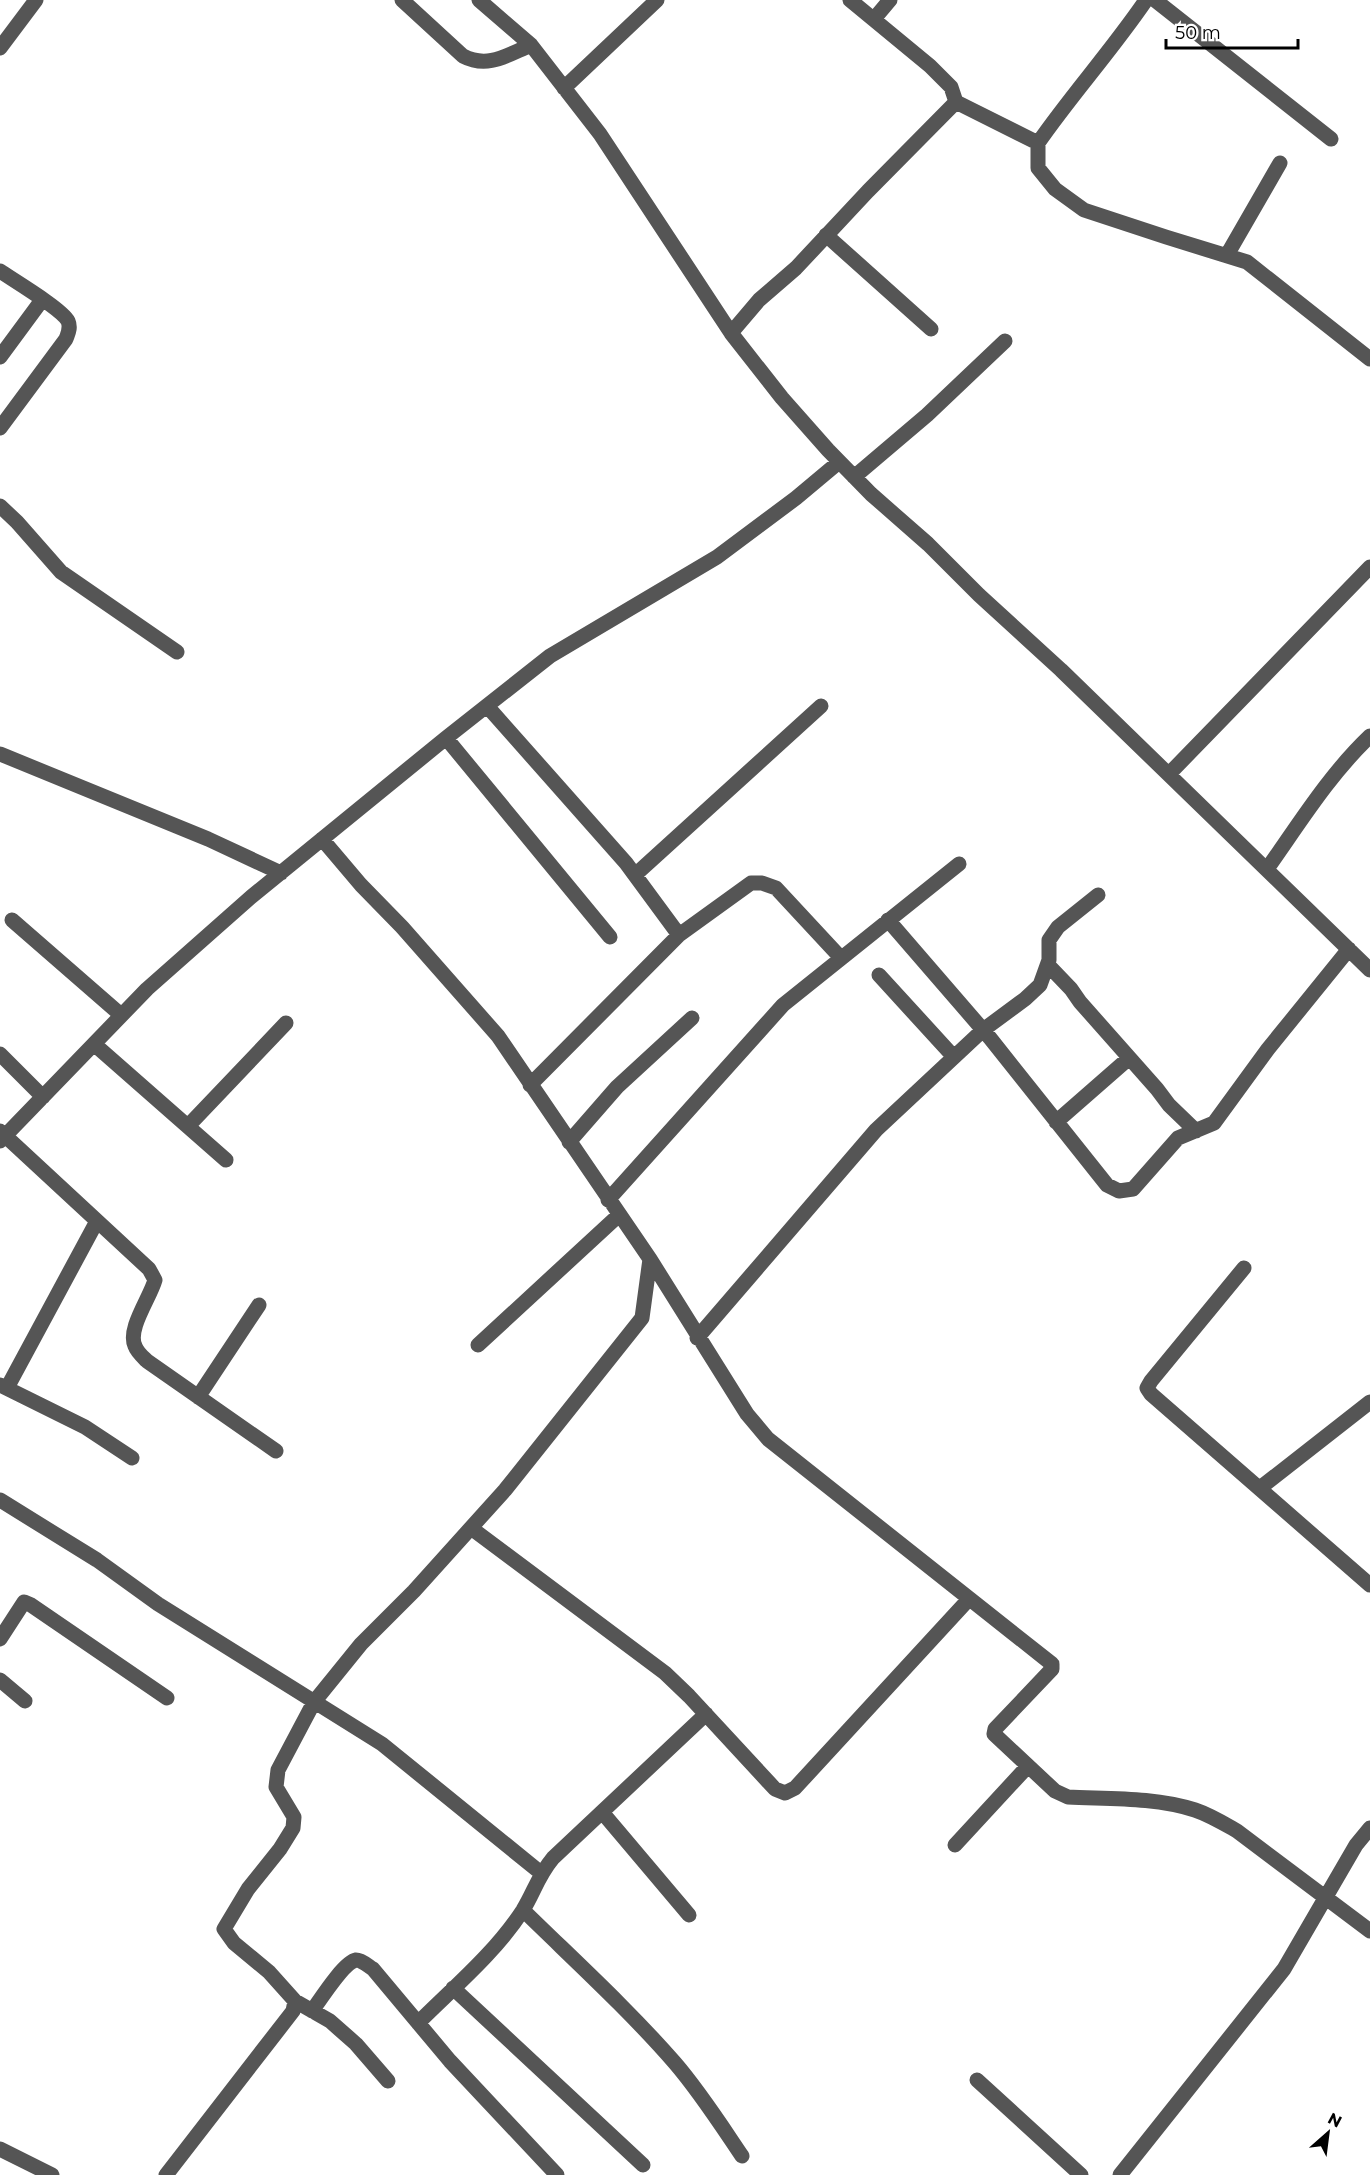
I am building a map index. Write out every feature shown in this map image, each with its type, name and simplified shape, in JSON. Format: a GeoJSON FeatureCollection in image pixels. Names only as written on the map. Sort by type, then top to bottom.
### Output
{"type":"FeatureCollection","features":[{"type":"Feature","properties":{"kind":"street"},"geometry":{"type":"LineString","coordinates":[[0,48],[36,0]]}},
{"type":"Feature","properties":{"kind":"street"},"geometry":{"type":"LineString","coordinates":[[402,0],[463,56],[473,61],[487,63],[531,45]]}},
{"type":"Feature","properties":{"kind":"street"},"geometry":{"type":"LineString","coordinates":[[479,0],[531,45],[600,134],[731,333],[782,398],[839,462],[928,543],[979,595],[1061,670],[1370,969]]}},
{"type":"Feature","properties":{"kind":"street"},"geometry":{"type":"LineString","coordinates":[[564,88],[657,0]]}},
{"type":"Feature","properties":{"kind":"street"},"geometry":{"type":"LineString","coordinates":[[850,0],[937,73],[951,87],[956,102],[1038,143]]}},
{"type":"Feature","properties":{"kind":"street"},"geometry":{"type":"LineString","coordinates":[[874,19],[890,0]]}},
{"type":"Feature","properties":{"kind":"street"},"geometry":{"type":"LineString","coordinates":[[1146,0],[1038,143],[1038,168],[1056,189],[1084,210],[1227,255],[1256,267],[1370,359]]}},
{"type":"Feature","properties":{"kind":"street"},"geometry":{"type":"LineString","coordinates":[[1155,0],[1331,139]]}},
{"type":"Feature","properties":{"kind":"street"},"geometry":{"type":"LineString","coordinates":[[731,333],[759,300],[796,268],[956,102]]}},
{"type":"Feature","properties":{"kind":"street"},"geometry":{"type":"LineString","coordinates":[[1227,255],[1280,163]]}},
{"type":"Feature","properties":{"kind":"street"},"geometry":{"type":"LineString","coordinates":[[826,235],[931,329]]}},
{"type":"Feature","properties":{"kind":"street"},"geometry":{"type":"LineString","coordinates":[[0,271],[68,320],[69,330],[66,339],[0,428]]}},
{"type":"Feature","properties":{"kind":"street"},"geometry":{"type":"LineString","coordinates":[[0,357],[42,300]]}},
{"type":"Feature","properties":{"kind":"street"},"geometry":{"type":"LineString","coordinates":[[854,477],[927,415],[1005,341]]}},
{"type":"Feature","properties":{"kind":"street"},"geometry":{"type":"LineString","coordinates":[[276,1451],[147,1361],[135,1347],[134,1339],[135,1327],[155,1280],[149,1269],[2,1136],[43,1097],[147,989],[280,873],[446,738],[550,656],[717,557],[796,498],[839,462]]}},
{"type":"Feature","properties":{"kind":"street"},"geometry":{"type":"LineString","coordinates":[[0,506],[61,572],[177,652]]}},
{"type":"Feature","properties":{"kind":"street"},"geometry":{"type":"LineString","coordinates":[[1169,774],[1370,567]]}},
{"type":"Feature","properties":{"kind":"street"},"geometry":{"type":"LineString","coordinates":[[487,706],[635,875],[679,935]]}},
{"type":"Feature","properties":{"kind":"street"},"geometry":{"type":"LineString","coordinates":[[635,875],[821,706]]}},
{"type":"Feature","properties":{"kind":"street"},"geometry":{"type":"LineString","coordinates":[[1267,869],[1331,780],[1355,750],[1370,736]]}},
{"type":"Feature","properties":{"kind":"street"},"geometry":{"type":"LineString","coordinates":[[446,738],[610,937]]}},
{"type":"Feature","properties":{"kind":"street"},"geometry":{"type":"LineString","coordinates":[[0,754],[208,839],[280,873]]}},
{"type":"Feature","properties":{"kind":"street"},"geometry":{"type":"LineString","coordinates":[[322,839],[498,1036],[650,1259],[747,1414],[768,1439],[1050,1662],[1053,1667],[994,1731],[996,1737],[1063,1796],[1175,1805],[1217,1819],[1237,1831],[1370,1930]]}},
{"type":"Feature","properties":{"kind":"street"},"geometry":{"type":"LineString","coordinates":[[608,1200],[783,1005],[959,864]]}},
{"type":"Feature","properties":{"kind":"street"},"geometry":{"type":"LineString","coordinates":[[530,1085],[679,935],[751,883],[762,883],[776,888],[841,958]]}},
{"type":"Feature","properties":{"kind":"street"},"geometry":{"type":"LineString","coordinates":[[698,1338],[856,1152],[953,1056],[1040,985],[1048,965],[1049,940],[1058,927],[1098,895]]}},
{"type":"Feature","properties":{"kind":"street"},"geometry":{"type":"LineString","coordinates":[[12,920],[122,1015]]}},
{"type":"Feature","properties":{"kind":"street"},"geometry":{"type":"LineString","coordinates":[[888,920],[983,1030],[1107,1185],[1119,1191],[1133,1189],[1175,1140],[1210,1126],[1218,1119],[1268,1049],[1349,949]]}},
{"type":"Feature","properties":{"kind":"street"},"geometry":{"type":"LineString","coordinates":[[1048,965],[1071,988],[1080,1002],[1169,1105],[1196,1131]]}},
{"type":"Feature","properties":{"kind":"street"},"geometry":{"type":"LineString","coordinates":[[879,975],[953,1056]]}},
{"type":"Feature","properties":{"kind":"street"},"geometry":{"type":"LineString","coordinates":[[569,1142],[617,1087],[692,1018]]}},
{"type":"Feature","properties":{"kind":"street"},"geometry":{"type":"LineString","coordinates":[[188,1126],[286,1023]]}},
{"type":"Feature","properties":{"kind":"street"},"geometry":{"type":"LineString","coordinates":[[94,1044],[226,1160]]}},
{"type":"Feature","properties":{"kind":"street"},"geometry":{"type":"LineString","coordinates":[[0,1054],[43,1097]]}},
{"type":"Feature","properties":{"kind":"street"},"geometry":{"type":"LineString","coordinates":[[1056,1122],[1128,1059]]}},
{"type":"Feature","properties":{"kind":"street"},"geometry":{"type":"LineString","coordinates":[[478,1345],[619,1215]]}},
{"type":"Feature","properties":{"kind":"street"},"geometry":{"type":"LineString","coordinates":[[97,1221],[3,1386],[85,1427],[132,1458]]}},
{"type":"Feature","properties":{"kind":"street"},"geometry":{"type":"LineString","coordinates":[[388,2081],[356,2044],[330,2021],[295,2001],[269,1972],[234,1943],[224,1929],[248,1889],[280,1849],[293,1828],[294,1817],[276,1787],[278,1770],[314,1702],[361,1644],[414,1591],[538,1451],[642,1318],[650,1259]]}},
{"type":"Feature","properties":{"kind":"street"},"geometry":{"type":"LineString","coordinates":[[1244,1268],[1147,1388],[1151,1394],[1370,1585]]}},
{"type":"Feature","properties":{"kind":"street"},"geometry":{"type":"LineString","coordinates":[[198,1396],[259,1305]]}},
{"type":"Feature","properties":{"kind":"street"},"geometry":{"type":"LineString","coordinates":[[1260,1488],[1370,1402]]}},
{"type":"Feature","properties":{"kind":"street"},"geometry":{"type":"LineString","coordinates":[[0,1500],[97,1560],[158,1604],[382,1744],[541,1873]]}},
{"type":"Feature","properties":{"kind":"street"},"geometry":{"type":"LineString","coordinates":[[471,1528],[653,1663],[676,1683],[780,1792],[790,1792],[969,1599]]}},
{"type":"Feature","properties":{"kind":"street"},"geometry":{"type":"LineString","coordinates":[[0,1639],[24,1602],[32,1605],[167,1698]]}},
{"type":"Feature","properties":{"kind":"street"},"geometry":{"type":"LineString","coordinates":[[0,1680],[26,1701]]}},
{"type":"Feature","properties":{"kind":"street"},"geometry":{"type":"LineString","coordinates":[[418,2023],[499,1942],[523,1910],[541,1873],[553,1858],[706,1714]]}},
{"type":"Feature","properties":{"kind":"street"},"geometry":{"type":"LineString","coordinates":[[955,1845],[1028,1766]]}},
{"type":"Feature","properties":{"kind":"street"},"geometry":{"type":"LineString","coordinates":[[602,1812],[689,1915]]}},
{"type":"Feature","properties":{"kind":"street"},"geometry":{"type":"LineString","coordinates":[[1120,2175],[1284,1969],[1356,1845],[1370,1828]]}},
{"type":"Feature","properties":{"kind":"street"},"geometry":{"type":"LineString","coordinates":[[523,1910],[675,2063],[742,2156]]}},
{"type":"Feature","properties":{"kind":"street"},"geometry":{"type":"LineString","coordinates":[[312,2011],[347,1965],[356,1960],[373,1969],[450,2061],[557,2175]]}},
{"type":"Feature","properties":{"kind":"street"},"geometry":{"type":"LineString","coordinates":[[453,1988],[643,2165]]}},
{"type":"Feature","properties":{"kind":"street"},"geometry":{"type":"LineString","coordinates":[[166,2175],[293,2011],[295,2001]]}},
{"type":"Feature","properties":{"kind":"street"},"geometry":{"type":"LineString","coordinates":[[977,2080],[1080,2175]]}},
{"type":"Feature","properties":{"kind":"street"},"geometry":{"type":"LineString","coordinates":[[1,2151],[52,2175]]}}]}
